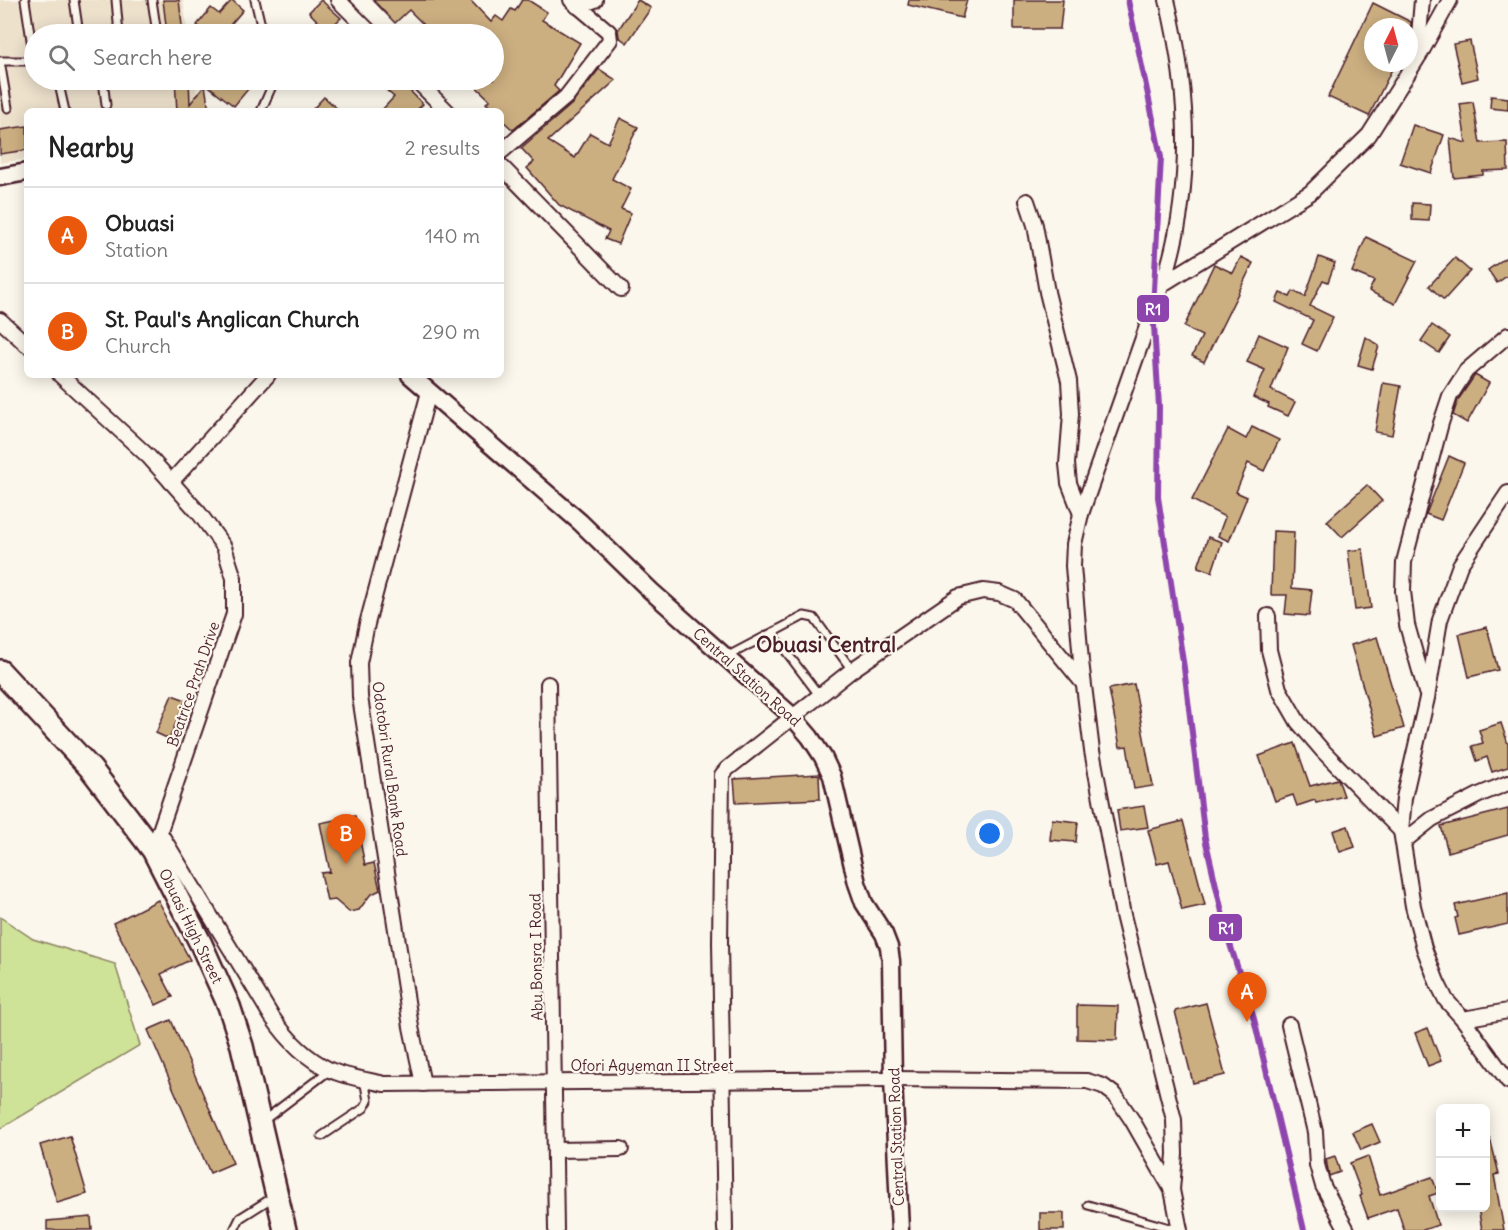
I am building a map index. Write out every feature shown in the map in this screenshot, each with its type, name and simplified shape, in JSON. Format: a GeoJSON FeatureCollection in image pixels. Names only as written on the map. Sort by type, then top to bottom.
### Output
{"type":"FeatureCollection","features":[{"type":"Feature","properties":{"kind":"main road","name":"Obuasi High Street"},"geometry":{"type":"LineString","coordinates":[[0,671],[157,842],[230,1006],[242,1046],[285,1230]]}},
{"type":"Feature","properties":{"kind":"street"},"geometry":{"type":"LineString","coordinates":[[338,0],[362,24]]}},
{"type":"Feature","properties":{"kind":"street"},"geometry":{"type":"LineString","coordinates":[[574,3],[596,0]]}},
{"type":"Feature","properties":{"kind":"street"},"geometry":{"type":"LineString","coordinates":[[1167,0],[1179,63],[1186,136],[1178,230],[1081,514],[1074,544],[1073,566],[1083,682],[1092,751],[1123,915],[1174,1120],[1175,1154],[1172,1190]]}},
{"type":"Feature","properties":{"kind":"street"},"geometry":{"type":"LineString","coordinates":[[1418,47],[1422,0]]}},
{"type":"Feature","properties":{"kind":"street"},"geometry":{"type":"LineString","coordinates":[[1418,57],[1450,0]]}},
{"type":"Feature","properties":{"kind":"street"},"geometry":{"type":"LineString","coordinates":[[504,149],[566,97],[610,40],[609,32],[574,3]]}},
{"type":"Feature","properties":{"kind":"street"},"geometry":{"type":"LineString","coordinates":[[1161,285],[1310,193],[1370,135],[1409,72]]}},
{"type":"Feature","properties":{"kind":"street"},"geometry":{"type":"LineString","coordinates":[[426,90],[444,108]]}},
{"type":"Feature","properties":{"kind":"street"},"geometry":{"type":"LineString","coordinates":[[504,169],[621,289]]}},
{"type":"Feature","properties":{"kind":"street"},"geometry":{"type":"LineString","coordinates":[[0,177],[24,173]]}},
{"type":"Feature","properties":{"kind":"street"},"geometry":{"type":"LineString","coordinates":[[1027,201],[1035,225],[1047,292],[1069,381],[1071,414],[1067,464],[1069,483],[1081,514]]}},
{"type":"Feature","properties":{"kind":"street"},"geometry":{"type":"LineString","coordinates":[[0,320],[24,342]]}},
{"type":"Feature","properties":{"kind":"street"},"geometry":{"type":"LineString","coordinates":[[1427,698],[1407,625],[1403,591],[1404,562],[1437,434],[1450,396],[1466,370],[1508,334]]}},
{"type":"Feature","properties":{"kind":"street","name":"Beatrice Prah Drive"},"geometry":{"type":"LineString","coordinates":[[63,378],[149,457],[199,513],[224,547],[234,578],[234,614],[157,842]]}},
{"type":"Feature","properties":{"kind":"street"},"geometry":{"type":"LineString","coordinates":[[171,482],[265,378]]}},
{"type":"Feature","properties":{"kind":"street","name":"Central Station Road"},"geometry":{"type":"LineString","coordinates":[[413,378],[580,522],[651,591],[792,716],[810,737],[832,776],[857,883],[864,903],[884,934],[889,947],[900,1230]]}},
{"type":"Feature","properties":{"kind":"street","name":"Odotobri Rural Bank Road"},"geometry":{"type":"LineString","coordinates":[[423,1084],[411,1027],[360,697],[360,663],[381,566],[429,392]]}},
{"type":"Feature","properties":{"kind":"street"},"geometry":{"type":"LineString","coordinates":[[1508,493],[1460,565],[1440,620],[1427,698],[1404,798],[1402,836],[1413,906],[1424,948],[1437,982],[1446,1000],[1463,1019],[1508,1082]]}},
{"type":"Feature","properties":{"kind":"street"},"geometry":{"type":"LineString","coordinates":[[725,1230],[720,943],[722,775],[792,716],[852,670],[958,597],[983,591],[999,593],[1015,600],[1083,682]]}},
{"type":"Feature","properties":{"kind":"street"},"geometry":{"type":"LineString","coordinates":[[1268,616],[1269,650],[1279,689],[1298,722],[1402,836]]}},
{"type":"Feature","properties":{"kind":"street","name":"Abu Bonsra I Road"},"geometry":{"type":"LineString","coordinates":[[548,684],[556,1230]]}},
{"type":"Feature","properties":{"kind":"street"},"geometry":{"type":"LineString","coordinates":[[1402,836],[1481,794],[1508,783]]}},
{"type":"Feature","properties":{"kind":"street","name":"Ofori Agyeman II Street"},"geometry":{"type":"LineString","coordinates":[[157,842],[287,1038],[304,1054],[330,1070],[384,1084],[893,1079],[1087,1081],[1103,1086],[1121,1103],[1172,1190],[1179,1230]]}},
{"type":"Feature","properties":{"kind":"street"},"geometry":{"type":"LineString","coordinates":[[1463,1019],[1508,1011]]}},
{"type":"Feature","properties":{"kind":"street"},"geometry":{"type":"LineString","coordinates":[[1289,1025],[1315,1132],[1317,1165],[1323,1186],[1347,1230]]}},
{"type":"Feature","properties":{"kind":"street"},"geometry":{"type":"LineString","coordinates":[[555,1150],[621,1149]]}},
{"type":"Feature","properties":{"kind":"lane"},"geometry":{"type":"LineString","coordinates":[[25,0],[29,24]]}},
{"type":"Feature","properties":{"kind":"lane"},"geometry":{"type":"LineString","coordinates":[[74,0],[78,24]]}},
{"type":"Feature","properties":{"kind":"lane"},"geometry":{"type":"LineString","coordinates":[[116,0],[118,24]]}},
{"type":"Feature","properties":{"kind":"lane"},"geometry":{"type":"LineString","coordinates":[[152,0],[156,24]]}},
{"type":"Feature","properties":{"kind":"lane"},"geometry":{"type":"LineString","coordinates":[[255,0],[261,24]]}},
{"type":"Feature","properties":{"kind":"lane"},"geometry":{"type":"LineString","coordinates":[[8,108],[0,61],[24,61]]}},
{"type":"Feature","properties":{"kind":"lane"},"geometry":{"type":"LineString","coordinates":[[60,90],[64,108]]}},
{"type":"Feature","properties":{"kind":"lane"},"geometry":{"type":"LineString","coordinates":[[104,90],[106,105]]}},
{"type":"Feature","properties":{"kind":"lane"},"geometry":{"type":"LineString","coordinates":[[262,108],[270,90]]}},
{"type":"Feature","properties":{"kind":"lane"},"geometry":{"type":"LineString","coordinates":[[726,657],[804,616],[814,618],[852,670]]}},
{"type":"Feature","properties":{"kind":"lane"},"geometry":{"type":"LineString","coordinates":[[772,633],[819,695]]}},
{"type":"Feature","properties":{"kind":"lane"},"geometry":{"type":"LineString","coordinates":[[260,1123],[330,1070]]}},
{"type":"Feature","properties":{"kind":"lane"},"geometry":{"type":"LineString","coordinates":[[322,1136],[364,1108],[368,1101],[364,1079]]}},
{"type":"Feature","properties":{"kind":"lane"},"geometry":{"type":"LineString","coordinates":[[234,1230],[240,1218],[277,1195]]}},
{"type":"Feature","properties":{"kind":"lane"},"geometry":{"type":"LineString","coordinates":[[1088,1205],[1179,1230]]}},
{"type":"Feature","properties":{"kind":"shaded area"},"geometry":{"type":"Polygon","coordinates":[[[0,0],[183,0],[187,24],[24,24],[24,90],[197,90],[200,108],[24,108],[24,159],[0,163],[0,0]]]}},
{"type":"Feature","properties":{"kind":"green space"},"geometry":{"type":"Polygon","coordinates":[[[0,917],[33,939],[115,964],[140,1045],[0,1129],[0,917]]]}},
{"type":"Feature","properties":{"kind":"building"},"geometry":{"type":"Polygon","coordinates":[[[163,0],[179,0],[182,24],[166,24],[163,0]]]}},
{"type":"Feature","properties":{"kind":"building"},"geometry":{"type":"Polygon","coordinates":[[[232,0],[243,10],[231,24],[198,24],[211,8],[219,14],[232,0]]]}},
{"type":"Feature","properties":{"kind":"building"},"geometry":{"type":"Polygon","coordinates":[[[321,0],[341,18],[335,24],[320,24],[309,12],[321,0]]]}},
{"type":"Feature","properties":{"kind":"building"},"geometry":{"type":"Polygon","coordinates":[[[373,0],[470,0],[491,22],[496,16],[503,21],[511,9],[515,11],[522,0],[528,0],[547,12],[542,20],[580,43],[554,86],[559,91],[513,130],[504,122],[504,108],[491,108],[486,103],[490,100],[480,90],[504,90],[504,24],[423,24],[409,10],[395,23],[373,0]]]}},
{"type":"Feature","properties":{"kind":"building"},"geometry":{"type":"Polygon","coordinates":[[[638,0],[651,8],[627,43],[619,37],[618,30],[638,0]]]}},
{"type":"Feature","properties":{"kind":"building"},"geometry":{"type":"Polygon","coordinates":[[[909,0],[967,0],[962,18],[908,5],[909,0]]]}},
{"type":"Feature","properties":{"kind":"building"},"geometry":{"type":"Polygon","coordinates":[[[1014,0],[1063,0],[1060,29],[1014,29],[1014,0]]]}},
{"type":"Feature","properties":{"kind":"building"},"geometry":{"type":"Polygon","coordinates":[[[1373,3],[1403,18],[1366,18],[1373,3]]]}},
{"type":"Feature","properties":{"kind":"building"},"geometry":{"type":"Polygon","coordinates":[[[1364,22],[1364,72],[1391,72],[1369,116],[1328,97],[1364,22]]]}},
{"type":"Feature","properties":{"kind":"building"},"geometry":{"type":"Polygon","coordinates":[[[1470,41],[1478,78],[1462,82],[1453,44],[1470,41]]]}},
{"type":"Feature","properties":{"kind":"building"},"geometry":{"type":"Polygon","coordinates":[[[599,69],[616,80],[548,141],[575,158],[590,133],[608,143],[620,118],[638,127],[612,179],[631,189],[621,209],[631,213],[618,244],[605,239],[609,231],[559,205],[527,168],[534,162],[521,148],[572,104],[599,69]]]}},
{"type":"Feature","properties":{"kind":"building"},"geometry":{"type":"Polygon","coordinates":[[[176,90],[189,90],[190,104],[201,90],[206,90],[209,108],[177,108],[176,90]]]}},
{"type":"Feature","properties":{"kind":"building"},"geometry":{"type":"Polygon","coordinates":[[[214,90],[247,90],[234,106],[214,90]]]}},
{"type":"Feature","properties":{"kind":"building"},"geometry":{"type":"Polygon","coordinates":[[[386,90],[409,90],[423,104],[419,108],[384,108],[394,97],[386,90]]]}},
{"type":"Feature","properties":{"kind":"building"},"geometry":{"type":"Polygon","coordinates":[[[1491,96],[1508,98],[1508,110],[1490,108],[1491,96]]]}},
{"type":"Feature","properties":{"kind":"building"},"geometry":{"type":"Polygon","coordinates":[[[324,97],[337,108],[314,108],[324,97]]]}},
{"type":"Feature","properties":{"kind":"building"},"geometry":{"type":"Polygon","coordinates":[[[1473,102],[1480,143],[1507,142],[1508,170],[1483,171],[1483,175],[1454,178],[1450,138],[1466,143],[1460,104],[1473,102]]]}},
{"type":"Feature","properties":{"kind":"building"},"geometry":{"type":"Polygon","coordinates":[[[1413,125],[1444,135],[1431,173],[1400,163],[1413,125]]]}},
{"type":"Feature","properties":{"kind":"building"},"geometry":{"type":"Polygon","coordinates":[[[24,126],[24,150],[0,154],[0,130],[24,126]]]}},
{"type":"Feature","properties":{"kind":"building"},"geometry":{"type":"Polygon","coordinates":[[[1412,203],[1430,204],[1429,221],[1412,220],[1412,203]]]}},
{"type":"Feature","properties":{"kind":"building"},"geometry":{"type":"Polygon","coordinates":[[[1366,237],[1417,261],[1395,304],[1369,291],[1374,281],[1352,272],[1366,237]]]}},
{"type":"Feature","properties":{"kind":"building"},"geometry":{"type":"Polygon","coordinates":[[[1508,256],[1508,275],[1497,283],[1488,270],[1508,256]]]}},
{"type":"Feature","properties":{"kind":"building"},"geometry":{"type":"Polygon","coordinates":[[[1241,257],[1253,263],[1204,362],[1192,356],[1202,336],[1184,327],[1214,264],[1233,273],[1241,257]]]}},
{"type":"Feature","properties":{"kind":"building"},"geometry":{"type":"Polygon","coordinates":[[[1319,257],[1335,263],[1328,282],[1323,280],[1310,306],[1333,317],[1317,351],[1302,344],[1313,320],[1276,302],[1280,293],[1290,297],[1293,291],[1305,297],[1319,257]]]}},
{"type":"Feature","properties":{"kind":"building"},"geometry":{"type":"Polygon","coordinates":[[[1455,258],[1470,271],[1444,300],[1429,286],[1455,258]]]}},
{"type":"Feature","properties":{"kind":"building"},"geometry":{"type":"Polygon","coordinates":[[[1432,325],[1450,337],[1439,353],[1421,341],[1432,325]]]}},
{"type":"Feature","properties":{"kind":"building"},"geometry":{"type":"Polygon","coordinates":[[[1259,334],[1288,347],[1271,390],[1295,402],[1288,416],[1253,397],[1265,370],[1247,362],[1259,334]]]}},
{"type":"Feature","properties":{"kind":"building"},"geometry":{"type":"Polygon","coordinates":[[[1366,337],[1379,346],[1372,369],[1358,365],[1366,337]]]}},
{"type":"Feature","properties":{"kind":"building"},"geometry":{"type":"Polygon","coordinates":[[[1475,375],[1489,383],[1467,423],[1453,415],[1458,400],[1475,375]]]}},
{"type":"Feature","properties":{"kind":"building"},"geometry":{"type":"Polygon","coordinates":[[[1383,383],[1401,386],[1392,435],[1375,432],[1383,383]]]}},
{"type":"Feature","properties":{"kind":"building"},"geometry":{"type":"Polygon","coordinates":[[[1252,427],[1279,440],[1264,471],[1248,463],[1236,492],[1247,497],[1229,541],[1218,536],[1225,517],[1192,500],[1228,429],[1246,439],[1252,427]]]}},
{"type":"Feature","properties":{"kind":"building"},"geometry":{"type":"Polygon","coordinates":[[[1449,456],[1464,463],[1441,520],[1426,514],[1449,456]]]}},
{"type":"Feature","properties":{"kind":"building"},"geometry":{"type":"Polygon","coordinates":[[[1367,485],[1382,501],[1342,537],[1327,521],[1367,485]]]}},
{"type":"Feature","properties":{"kind":"building"},"geometry":{"type":"Polygon","coordinates":[[[1273,531],[1294,532],[1292,588],[1312,590],[1309,616],[1285,614],[1287,595],[1271,595],[1273,531]]]}},
{"type":"Feature","properties":{"kind":"building"},"geometry":{"type":"Polygon","coordinates":[[[1208,537],[1222,542],[1212,572],[1198,567],[1208,537]]]}},
{"type":"Feature","properties":{"kind":"building"},"geometry":{"type":"Polygon","coordinates":[[[1363,549],[1371,608],[1355,610],[1348,551],[1363,549]]]}},
{"type":"Feature","properties":{"kind":"building"},"geometry":{"type":"Polygon","coordinates":[[[1487,627],[1498,670],[1469,677],[1459,634],[1487,627]]]}},
{"type":"Feature","properties":{"kind":"building"},"geometry":{"type":"Polygon","coordinates":[[[1377,637],[1404,728],[1377,736],[1351,645],[1377,637]]]}},
{"type":"Feature","properties":{"kind":"building"},"geometry":{"type":"Polygon","coordinates":[[[1134,684],[1153,786],[1134,789],[1127,746],[1120,747],[1109,689],[1134,684]]]}},
{"type":"Feature","properties":{"kind":"building"},"geometry":{"type":"Polygon","coordinates":[[[172,695],[186,700],[169,739],[156,733],[172,695]]]}},
{"type":"Feature","properties":{"kind":"building"},"geometry":{"type":"Polygon","coordinates":[[[1501,723],[1508,744],[1508,767],[1492,772],[1487,757],[1477,761],[1472,746],[1483,743],[1479,730],[1501,723]]]}},
{"type":"Feature","properties":{"kind":"building"},"geometry":{"type":"Polygon","coordinates":[[[1295,743],[1310,786],[1338,779],[1344,796],[1316,803],[1315,800],[1297,806],[1293,795],[1275,801],[1259,756],[1295,743]]]}},
{"type":"Feature","properties":{"kind":"building"},"geometry":{"type":"Polygon","coordinates":[[[819,774],[820,799],[736,803],[734,779],[819,774]]]}},
{"type":"Feature","properties":{"kind":"building"},"geometry":{"type":"Polygon","coordinates":[[[1144,806],[1148,827],[1120,831],[1117,810],[1144,806]]]}},
{"type":"Feature","properties":{"kind":"building"},"geometry":{"type":"Polygon","coordinates":[[[1508,809],[1508,835],[1448,852],[1441,826],[1508,809]]]}},
{"type":"Feature","properties":{"kind":"building"},"geometry":{"type":"Polygon","coordinates":[[[355,816],[365,865],[374,863],[380,890],[370,895],[359,910],[349,912],[335,900],[327,901],[321,873],[330,872],[320,823],[355,816]]]}},
{"type":"Feature","properties":{"kind":"building"},"geometry":{"type":"Polygon","coordinates":[[[1052,819],[1078,822],[1076,842],[1050,840],[1052,819]]]}},
{"type":"Feature","properties":{"kind":"building"},"geometry":{"type":"Polygon","coordinates":[[[1183,821],[1205,905],[1182,910],[1169,861],[1157,864],[1148,830],[1183,821]]]}},
{"type":"Feature","properties":{"kind":"building"},"geometry":{"type":"Polygon","coordinates":[[[1348,826],[1355,847],[1340,852],[1333,831],[1348,826]]]}},
{"type":"Feature","properties":{"kind":"building"},"geometry":{"type":"Polygon","coordinates":[[[1508,893],[1508,924],[1459,935],[1455,905],[1508,893]]]}},
{"type":"Feature","properties":{"kind":"building"},"geometry":{"type":"Polygon","coordinates":[[[158,900],[190,960],[161,974],[173,997],[156,1005],[113,923],[158,900]]]}},
{"type":"Feature","properties":{"kind":"building"},"geometry":{"type":"Polygon","coordinates":[[[1206,1003],[1225,1075],[1193,1083],[1175,1011],[1206,1003]]]}},
{"type":"Feature","properties":{"kind":"building"},"geometry":{"type":"Polygon","coordinates":[[[1077,1005],[1118,1006],[1117,1040],[1077,1039],[1077,1005]]]}},
{"type":"Feature","properties":{"kind":"building"},"geometry":{"type":"Polygon","coordinates":[[[171,1020],[233,1163],[210,1173],[148,1030],[171,1020]]]}},
{"type":"Feature","properties":{"kind":"building"},"geometry":{"type":"Polygon","coordinates":[[[1428,1028],[1441,1061],[1428,1066],[1415,1033],[1428,1028]]]}},
{"type":"Feature","properties":{"kind":"building"},"geometry":{"type":"Polygon","coordinates":[[[1372,1124],[1380,1142],[1361,1150],[1353,1132],[1372,1124]]]}},
{"type":"Feature","properties":{"kind":"building"},"geometry":{"type":"Polygon","coordinates":[[[70,1136],[87,1194],[57,1203],[40,1145],[70,1136]]]}},
{"type":"Feature","properties":{"kind":"building"},"geometry":{"type":"Polygon","coordinates":[[[1490,1138],[1499,1174],[1494,1175],[1504,1230],[1482,1230],[1479,1212],[1490,1212],[1490,1138]]]}},
{"type":"Feature","properties":{"kind":"building"},"geometry":{"type":"Polygon","coordinates":[[[1335,1156],[1340,1172],[1329,1176],[1326,1159],[1335,1156]]]}},
{"type":"Feature","properties":{"kind":"building"},"geometry":{"type":"Polygon","coordinates":[[[1368,1156],[1380,1195],[1432,1177],[1436,1194],[1429,1196],[1438,1225],[1423,1230],[1404,1230],[1397,1208],[1368,1218],[1350,1163],[1368,1156]]]}},
{"type":"Feature","properties":{"kind":"building"},"geometry":{"type":"Polygon","coordinates":[[[1040,1213],[1064,1213],[1064,1230],[1040,1230],[1040,1213]]]}},
{"type":"Feature","properties":{"kind":"building"},"geometry":{"type":"Polygon","coordinates":[[[91,1217],[92,1230],[47,1230],[47,1221],[91,1217]]]}},
{"type":"Feature","properties":{"kind":"transit line","name":"R1"},"geometry":{"type":"LineString","coordinates":[[1128,0],[1161,157],[1153,309],[1159,407],[1158,497],[1184,668],[1205,838],[1228,938],[1254,1019],[1304,1230]]}},
{"type":"Feature","properties":{"kind":"place","name":"St. Paul's Anglican Church"},"geometry":{"type":"Point","coordinates":[346,864]}},
{"type":"Feature","properties":{"kind":"place","name":"Obuasi"},"geometry":{"type":"Point","coordinates":[1247,1022]}},
{"type":"Feature","properties":{"kind":"district","name":"Obuasi Central"},"geometry":{"type":"Point","coordinates":[826,644]}}]}
